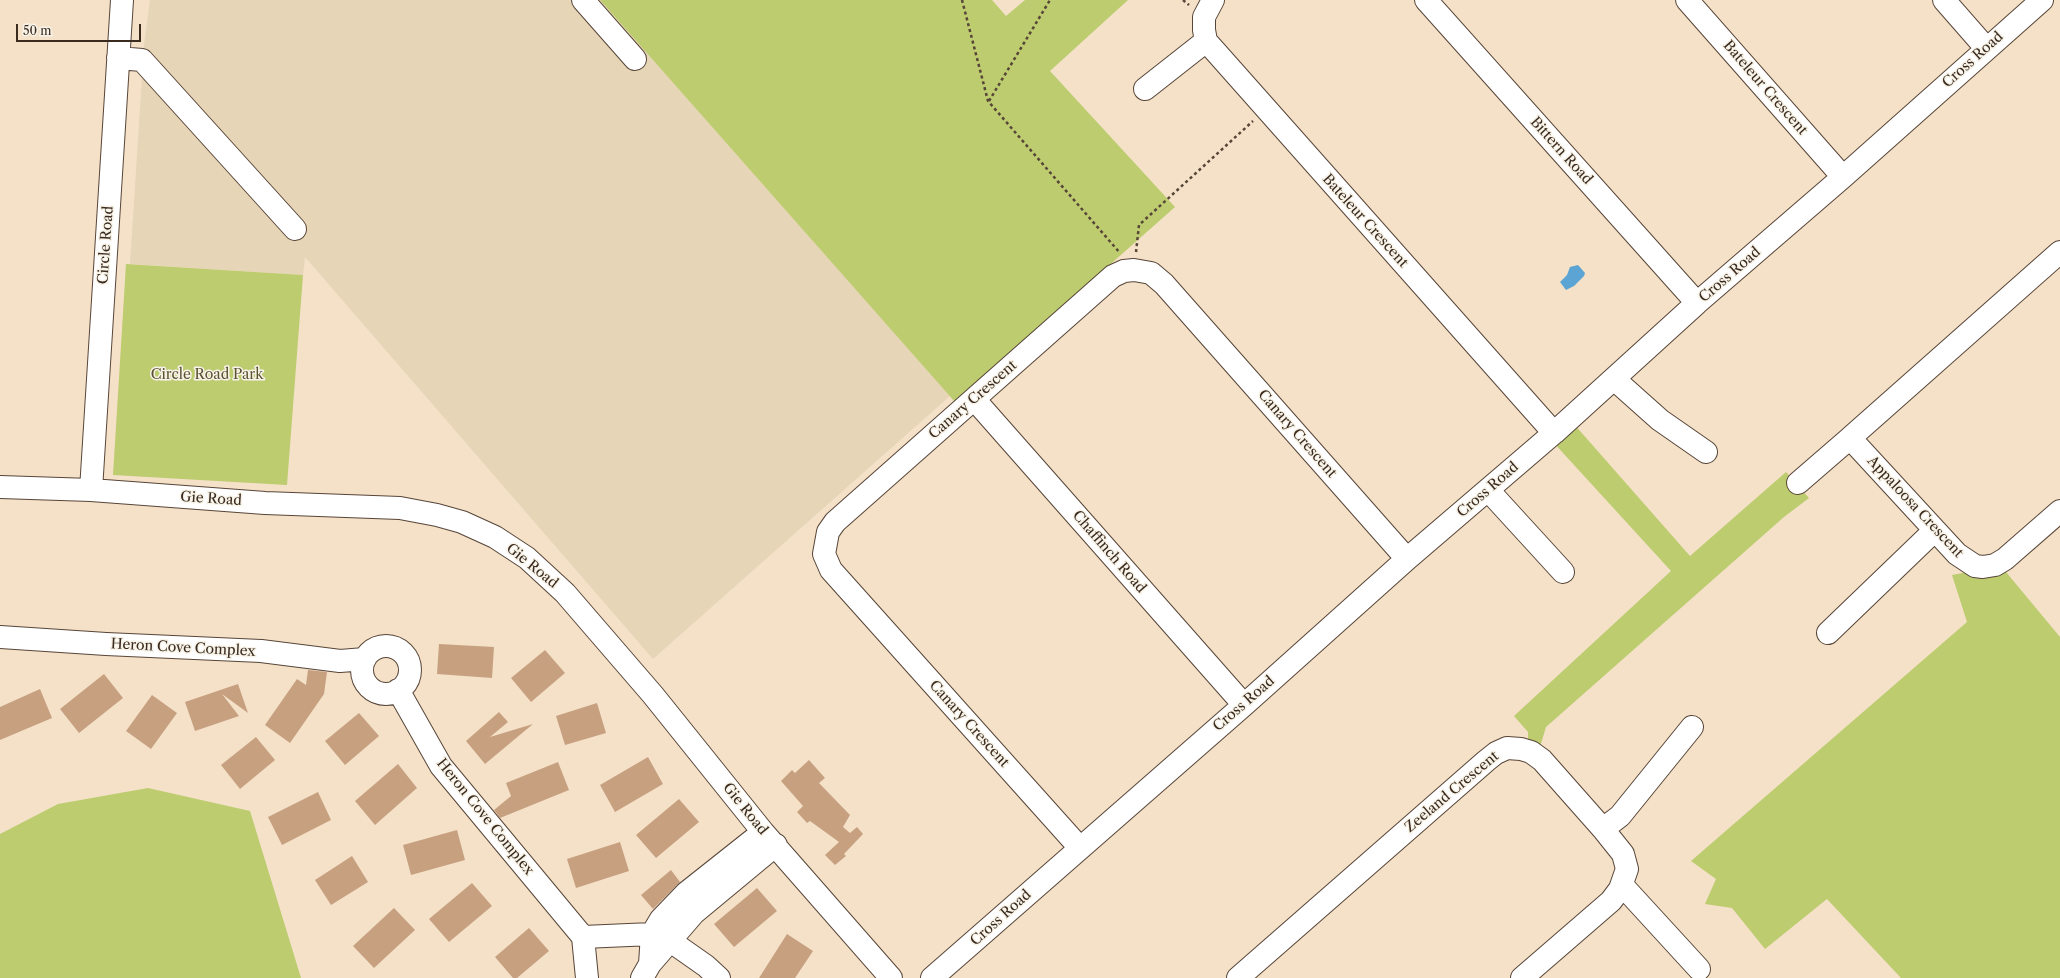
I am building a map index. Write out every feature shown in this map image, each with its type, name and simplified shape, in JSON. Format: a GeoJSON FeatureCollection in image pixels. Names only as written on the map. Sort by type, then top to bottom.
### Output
{"type":"FeatureCollection","features":[{"type":"Feature","properties":{"kind":"street","name":"Circle Road"},"geometry":{"type":"LineString","coordinates":[[91,490],[122,0]]}},
{"type":"Feature","properties":{"kind":"street"},"geometry":{"type":"LineString","coordinates":[[583,0],[635,59]]}},
{"type":"Feature","properties":{"kind":"street","name":"Bittern Road"},"geometry":{"type":"LineString","coordinates":[[1426,0],[1697,303]]}},
{"type":"Feature","properties":{"kind":"street","name":"Bateleur Crescent"},"geometry":{"type":"LineString","coordinates":[[1687,0],[1843,177]]}},
{"type":"Feature","properties":{"kind":"street"},"geometry":{"type":"LineString","coordinates":[[1944,0],[1986,48]]}},
{"type":"Feature","properties":{"kind":"street","name":"Cross Road"},"geometry":{"type":"LineString","coordinates":[[932,978],[1244,705],[1407,559],[1554,432],[1697,303],[1843,177],[1986,48],[2042,0]]}},
{"type":"Feature","properties":{"kind":"street"},"geometry":{"type":"LineString","coordinates":[[1145,89],[1206,41],[1204,17],[1209,1]]}},
{"type":"Feature","properties":{"kind":"street","name":"Bateleur Crescent"},"geometry":{"type":"LineString","coordinates":[[1206,41],[1554,432]]}},
{"type":"Feature","properties":{"kind":"street"},"geometry":{"type":"LineString","coordinates":[[118,58],[142,60],[295,229]]}},
{"type":"Feature","properties":{"kind":"street"},"geometry":{"type":"LineString","coordinates":[[1798,483],[2060,252]]}},
{"type":"Feature","properties":{"kind":"street","name":"Canary Crescent"},"geometry":{"type":"LineString","coordinates":[[1080,848],[831,570],[824,554],[828,532],[835,522],[1113,276],[1124,271],[1134,270],[1151,273],[1164,284],[1407,559]]}},
{"type":"Feature","properties":{"kind":"street"},"geometry":{"type":"LineString","coordinates":[[1614,379],[1670,428],[1706,452]]}},
{"type":"Feature","properties":{"kind":"street","name":"Chaffinch Road"},"geometry":{"type":"LineString","coordinates":[[974,399],[1244,705]]}},
{"type":"Feature","properties":{"kind":"street","name":"Appaloosa Crescent"},"geometry":{"type":"LineString","coordinates":[[1850,438],[1934,531],[1964,561],[1983,567],[1995,565],[2005,559],[2060,511]]}},
{"type":"Feature","properties":{"kind":"street","name":"Gie Road"},"geometry":{"type":"LineString","coordinates":[[0,486],[91,490],[247,502],[400,508],[437,515],[462,522],[480,530],[527,558],[565,593],[653,695],[769,838],[891,978]]}},
{"type":"Feature","properties":{"kind":"street"},"geometry":{"type":"LineString","coordinates":[[1488,490],[1563,572]]}},
{"type":"Feature","properties":{"kind":"street"},"geometry":{"type":"LineString","coordinates":[[1828,633],[1934,531]]}},
{"type":"Feature","properties":{"kind":"street","name":"Heron Cove Complex"},"geometry":{"type":"LineString","coordinates":[[0,636],[106,644],[253,651],[340,661],[365,659]]}},
{"type":"Feature","properties":{"kind":"street"},"geometry":{"type":"LineString","coordinates":[[384,646],[392,646],[405,655],[410,666],[409,678],[405,685],[390,693],[382,693],[374,690],[367,684],[364,676],[363,668],[365,659],[373,650],[384,646]]}},
{"type":"Feature","properties":{"kind":"street","name":"Heron Cove Complex"},"geometry":{"type":"LineString","coordinates":[[398,690],[441,766],[583,937]]}},
{"type":"Feature","properties":{"kind":"street"},"geometry":{"type":"LineString","coordinates":[[1603,829],[1620,816],[1692,727]]}},
{"type":"Feature","properties":{"kind":"street","name":"Zeeland Crescent"},"geometry":{"type":"LineString","coordinates":[[1238,978],[1486,761],[1507,748],[1521,749],[1536,755],[1603,829],[1623,854],[1627,869],[1622,885],[1611,901],[1522,978]]}},
{"type":"Feature","properties":{"kind":"street"},"geometry":{"type":"LineString","coordinates":[[646,971],[661,937],[661,919],[686,893],[769,838]]}},
{"type":"Feature","properties":{"kind":"street"},"geometry":{"type":"LineString","coordinates":[[1622,885],[1699,969]]}},
{"type":"Feature","properties":{"kind":"street"},"geometry":{"type":"LineString","coordinates":[[587,978],[583,937],[661,937],[706,966],[719,978]]}},
{"type":"Feature","properties":{"kind":"path"},"geometry":{"type":"LineString","coordinates":[[962,0],[988,102],[1134,270]]}},
{"type":"Feature","properties":{"kind":"path"},"geometry":{"type":"LineString","coordinates":[[988,102],[1050,0]]}},
{"type":"Feature","properties":{"kind":"path"},"geometry":{"type":"LineString","coordinates":[[1134,270],[1139,225],[1266,109]]}},
{"type":"Feature","properties":{"kind":"shaded area"},"geometry":{"type":"Polygon","coordinates":[[[150,0],[600,0],[950,396],[653,659],[305,257],[303,275],[130,264],[142,77],[140,75],[150,0]]]}},
{"type":"Feature","properties":{"kind":"green space"},"geometry":{"type":"Polygon","coordinates":[[[600,0],[992,0],[1006,16],[1025,0],[1128,0],[1050,71],[1175,207],[955,402],[600,0]]]}},
{"type":"Feature","properties":{"kind":"green space","name":"Circle Road Park"},"geometry":{"type":"Polygon","coordinates":[[[126,264],[303,275],[287,485],[113,475],[126,264]]]}},
{"type":"Feature","properties":{"kind":"green space"},"geometry":{"type":"Polygon","coordinates":[[[1573,423],[1690,556],[1786,472],[1809,498],[1784,517],[1546,727],[1540,747],[1528,742],[1528,732],[1514,716],[1671,571],[1553,442],[1573,423]]]}},
{"type":"Feature","properties":{"kind":"green space"},"geometry":{"type":"Polygon","coordinates":[[[2001,566],[2060,637],[2060,978],[1901,978],[1827,899],[1765,949],[1732,908],[1705,904],[1716,879],[1691,861],[1967,622],[1952,575],[2001,566]]]}},
{"type":"Feature","properties":{"kind":"green space"},"geometry":{"type":"Polygon","coordinates":[[[148,788],[250,811],[301,978],[0,978],[0,834],[58,804],[148,788]]]}},
{"type":"Feature","properties":{"kind":"water"},"geometry":{"type":"Polygon","coordinates":[[[1578,265],[1585,273],[1584,276],[1574,286],[1566,290],[1560,282],[1567,275],[1570,267],[1578,265]]]}},
{"type":"Feature","properties":{"kind":"building"},"geometry":{"type":"Polygon","coordinates":[[[439,644],[494,647],[492,678],[437,674],[439,644]]]}},
{"type":"Feature","properties":{"kind":"building"},"geometry":{"type":"Polygon","coordinates":[[[545,650],[565,673],[531,702],[511,678],[545,650]]]}},
{"type":"Feature","properties":{"kind":"building"},"geometry":{"type":"Polygon","coordinates":[[[308,670],[327,672],[324,694],[290,743],[265,725],[297,679],[306,685],[308,670]]]}},
{"type":"Feature","properties":{"kind":"building"},"geometry":{"type":"Polygon","coordinates":[[[104,674],[123,698],[79,733],[60,709],[104,674]]]}},
{"type":"Feature","properties":{"kind":"building"},"geometry":{"type":"Polygon","coordinates":[[[238,684],[248,713],[222,694],[239,716],[195,731],[185,702],[238,684]]]}},
{"type":"Feature","properties":{"kind":"building"},"geometry":{"type":"Polygon","coordinates":[[[40,689],[52,718],[0,740],[0,707],[40,689]]]}},
{"type":"Feature","properties":{"kind":"building"},"geometry":{"type":"Polygon","coordinates":[[[152,695],[177,713],[151,749],[126,731],[152,695]]]}},
{"type":"Feature","properties":{"kind":"building"},"geometry":{"type":"Polygon","coordinates":[[[597,703],[606,733],[565,745],[556,716],[597,703]]]}},
{"type":"Feature","properties":{"kind":"building"},"geometry":{"type":"Polygon","coordinates":[[[499,712],[508,722],[490,737],[533,724],[485,764],[466,741],[499,712]]]}},
{"type":"Feature","properties":{"kind":"building"},"geometry":{"type":"Polygon","coordinates":[[[359,713],[379,736],[345,765],[325,741],[359,713]]]}},
{"type":"Feature","properties":{"kind":"building"},"geometry":{"type":"Polygon","coordinates":[[[256,737],[275,760],[240,789],[221,765],[256,737]]]}},
{"type":"Feature","properties":{"kind":"building"},"geometry":{"type":"Polygon","coordinates":[[[648,757],[663,784],[615,812],[600,785],[648,757]]]}},
{"type":"Feature","properties":{"kind":"building"},"geometry":{"type":"Polygon","coordinates":[[[809,760],[825,778],[819,783],[850,815],[843,827],[850,833],[857,827],[863,834],[844,854],[846,856],[835,865],[825,855],[839,842],[810,821],[807,823],[797,812],[803,806],[781,781],[792,770],[795,773],[809,760]]]}},
{"type":"Feature","properties":{"kind":"building"},"geometry":{"type":"Polygon","coordinates":[[[558,762],[569,790],[500,818],[494,810],[511,796],[506,783],[558,762]]]}},
{"type":"Feature","properties":{"kind":"building"},"geometry":{"type":"Polygon","coordinates":[[[398,764],[417,788],[375,825],[355,801],[398,764]]]}},
{"type":"Feature","properties":{"kind":"building"},"geometry":{"type":"Polygon","coordinates":[[[318,792],[331,820],[282,845],[268,817],[318,792]]]}},
{"type":"Feature","properties":{"kind":"building"},"geometry":{"type":"Polygon","coordinates":[[[679,799],[699,822],[656,858],[636,835],[679,799]]]}},
{"type":"Feature","properties":{"kind":"building"},"geometry":{"type":"Polygon","coordinates":[[[457,830],[465,860],[411,875],[403,845],[457,830]]]}},
{"type":"Feature","properties":{"kind":"building"},"geometry":{"type":"Polygon","coordinates":[[[620,842],[629,871],[576,888],[567,859],[620,842]]]}},
{"type":"Feature","properties":{"kind":"building"},"geometry":{"type":"Polygon","coordinates":[[[352,856],[368,882],[331,905],[315,880],[352,856]]]}},
{"type":"Feature","properties":{"kind":"building"},"geometry":{"type":"Polygon","coordinates":[[[671,870],[680,882],[653,909],[641,895],[671,870]]]}},
{"type":"Feature","properties":{"kind":"building"},"geometry":{"type":"Polygon","coordinates":[[[472,883],[492,906],[449,942],[429,919],[472,883]]]}},
{"type":"Feature","properties":{"kind":"building"},"geometry":{"type":"Polygon","coordinates":[[[757,888],[777,911],[734,947],[714,924],[757,888]]]}},
{"type":"Feature","properties":{"kind":"building"},"geometry":{"type":"Polygon","coordinates":[[[394,908],[415,930],[374,968],[353,946],[394,908]]]}},
{"type":"Feature","properties":{"kind":"building"},"geometry":{"type":"Polygon","coordinates":[[[529,928],[549,951],[517,978],[513,978],[495,957],[529,928]]]}},
{"type":"Feature","properties":{"kind":"building"},"geometry":{"type":"Polygon","coordinates":[[[787,934],[813,951],[795,978],[759,978],[787,934]]]}}]}
